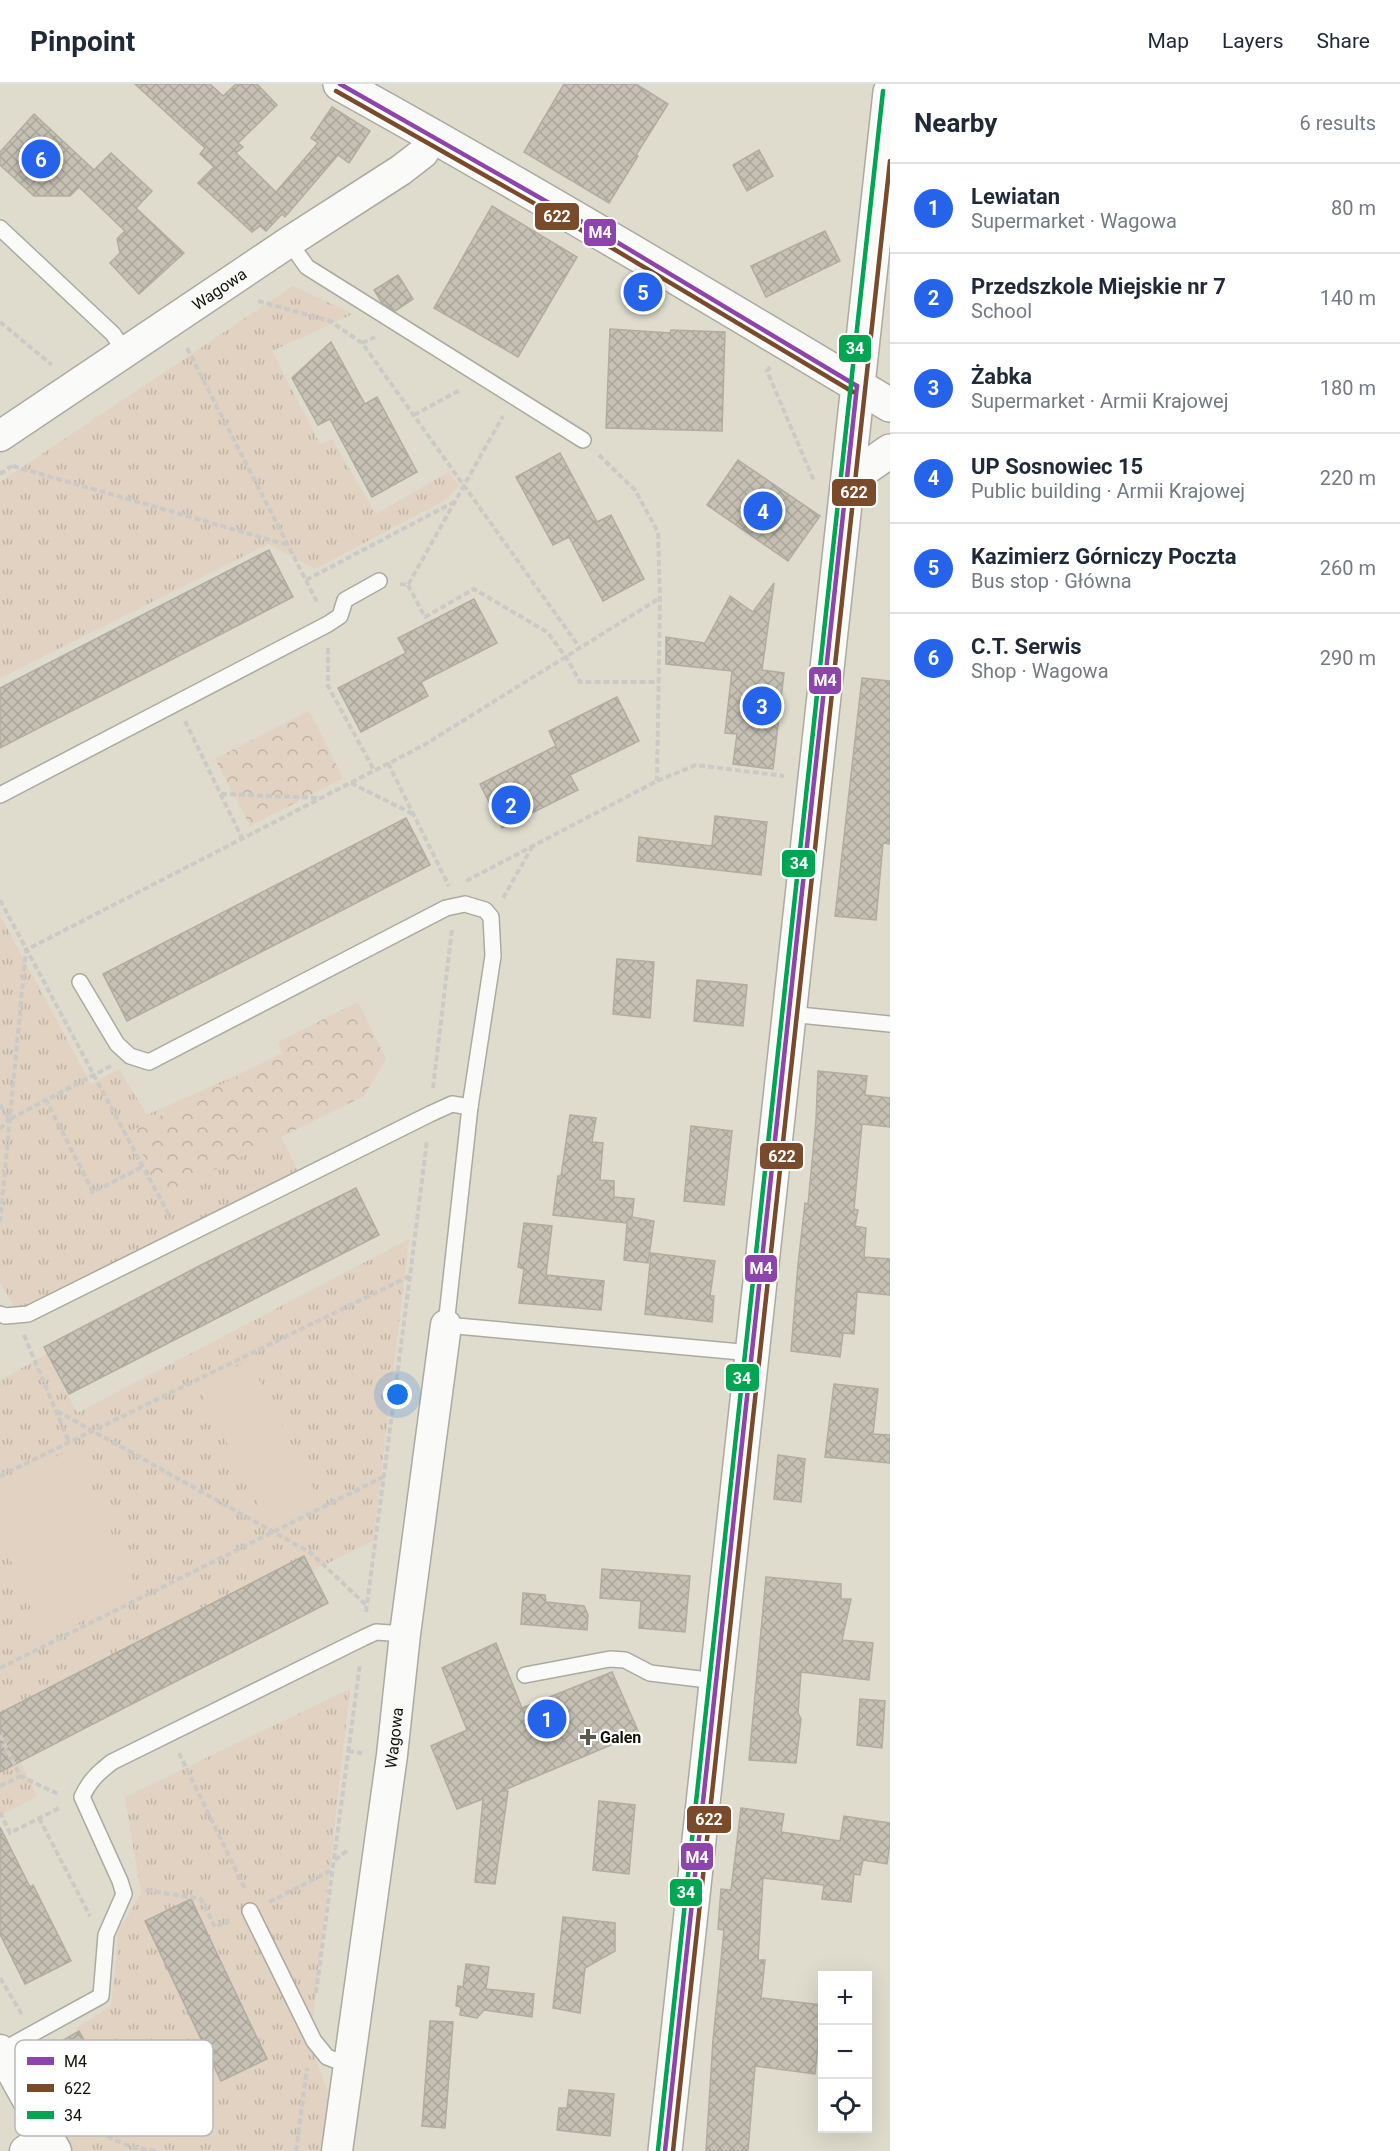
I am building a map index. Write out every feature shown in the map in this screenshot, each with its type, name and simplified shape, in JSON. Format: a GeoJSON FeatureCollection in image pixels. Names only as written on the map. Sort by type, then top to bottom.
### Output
{"type":"FeatureCollection","features":[{"type":"Feature","properties":{"kind":"street"},"geometry":{"type":"LineString","coordinates":[[340,84],[721,303],[890,405]]}},
{"type":"Feature","properties":{"kind":"street"},"geometry":{"type":"LineString","coordinates":[[665,2151],[789,1014],[832,488],[857,386],[890,92]]}},
{"type":"Feature","properties":{"kind":"street","name":"Wagowa"},"geometry":{"type":"LineString","coordinates":[[0,436],[289,242],[401,170],[423,153],[433,136]]}},
{"type":"Feature","properties":{"kind":"street"},"geometry":{"type":"LineString","coordinates":[[832,488],[890,451]]}},
{"type":"Feature","properties":{"kind":"street","name":"Wagowa"},"geometry":{"type":"LineString","coordinates":[[337,2151],[392,1755],[405,1634],[446,1325]]}},
{"type":"Feature","properties":{"kind":"street"},"geometry":{"type":"LineString","coordinates":[[0,2051],[15,2084]]}},
{"type":"Feature","properties":{"kind":"lane"},"geometry":{"type":"LineString","coordinates":[[0,228],[112,334],[125,352]]}},
{"type":"Feature","properties":{"kind":"lane"},"geometry":{"type":"LineString","coordinates":[[289,242],[307,267],[583,440]]}},
{"type":"Feature","properties":{"kind":"lane"},"geometry":{"type":"LineString","coordinates":[[0,795],[328,624],[340,616],[345,600],[379,581]]}},
{"type":"Feature","properties":{"kind":"lane"},"geometry":{"type":"LineString","coordinates":[[80,982],[117,1044],[130,1056],[149,1062],[446,908],[465,904],[485,910],[491,918],[493,956],[470,1107],[446,1325],[752,1353]]}},
{"type":"Feature","properties":{"kind":"lane"},"geometry":{"type":"LineString","coordinates":[[789,1014],[890,1024]]}},
{"type":"Feature","properties":{"kind":"lane"},"geometry":{"type":"LineString","coordinates":[[0,1314],[5,1316],[28,1314],[430,1114],[452,1104],[470,1107]]}},
{"type":"Feature","properties":{"kind":"lane"},"geometry":{"type":"LineString","coordinates":[[21,2040],[101,1996],[106,1935],[124,1894],[82,1797],[86,1787],[96,1775],[112,1762],[376,1632],[405,1634]]}},
{"type":"Feature","properties":{"kind":"lane"},"geometry":{"type":"LineString","coordinates":[[525,1675],[609,1659],[625,1660],[650,1673],[716,1681]]}},
{"type":"Feature","properties":{"kind":"lane"},"geometry":{"type":"LineString","coordinates":[[252,1910],[311,2034],[327,2057],[348,2065]]}},
{"type":"Feature","properties":{"kind":"lane"},"geometry":{"type":"LineString","coordinates":[[0,2051],[15,2043]]}},
{"type":"Feature","properties":{"kind":"path"},"geometry":{"type":"LineString","coordinates":[[258,301],[330,321],[362,343],[580,648]]}},
{"type":"Feature","properties":{"kind":"path"},"geometry":{"type":"LineString","coordinates":[[0,321],[62,373],[71,388]]}},
{"type":"Feature","properties":{"kind":"path"},"geometry":{"type":"LineString","coordinates":[[187,348],[328,624],[327,686],[374,770]]}},
{"type":"Feature","properties":{"kind":"path"},"geometry":{"type":"LineString","coordinates":[[767,371],[832,488]]}},
{"type":"Feature","properties":{"kind":"path"},"geometry":{"type":"LineString","coordinates":[[414,415],[483,377]]}},
{"type":"Feature","properties":{"kind":"path"},"geometry":{"type":"LineString","coordinates":[[408,585],[514,397]]}},
{"type":"Feature","properties":{"kind":"path"},"geometry":{"type":"LineString","coordinates":[[583,440],[635,490],[658,532],[660,598],[657,781]]}},
{"type":"Feature","properties":{"kind":"path"},"geometry":{"type":"LineString","coordinates":[[13,466],[288,545]]}},
{"type":"Feature","properties":{"kind":"path"},"geometry":{"type":"LineString","coordinates":[[306,579],[454,502]]}},
{"type":"Feature","properties":{"kind":"path"},"geometry":{"type":"LineString","coordinates":[[379,581],[408,585]]}},
{"type":"Feature","properties":{"kind":"path"},"geometry":{"type":"LineString","coordinates":[[408,585],[425,616],[474,590],[547,632],[566,657],[580,682],[659,682]]}},
{"type":"Feature","properties":{"kind":"path"},"geometry":{"type":"LineString","coordinates":[[26,950],[424,745],[660,598]]}},
{"type":"Feature","properties":{"kind":"path"},"geometry":{"type":"LineString","coordinates":[[177,704],[242,838]]}},
{"type":"Feature","properties":{"kind":"path"},"geometry":{"type":"LineString","coordinates":[[388,763],[450,889]]}},
{"type":"Feature","properties":{"kind":"path"},"geometry":{"type":"LineString","coordinates":[[491,918],[532,847],[657,781],[696,765],[791,777]]}},
{"type":"Feature","properties":{"kind":"path"},"geometry":{"type":"LineString","coordinates":[[350,783],[413,814]]}},
{"type":"Feature","properties":{"kind":"path"},"geometry":{"type":"LineString","coordinates":[[220,794],[320,798]]}},
{"type":"Feature","properties":{"kind":"path"},"geometry":{"type":"LineString","coordinates":[[0,900],[181,1238]]}},
{"type":"Feature","properties":{"kind":"path"},"geometry":{"type":"LineString","coordinates":[[296,2151],[410,1276],[453,926],[446,908]]}},
{"type":"Feature","properties":{"kind":"path"},"geometry":{"type":"LineString","coordinates":[[0,1222],[26,950]]}},
{"type":"Feature","properties":{"kind":"path"},"geometry":{"type":"LineString","coordinates":[[0,1129],[10,1119],[93,1075]]}},
{"type":"Feature","properties":{"kind":"path"},"geometry":{"type":"LineString","coordinates":[[46,1100],[93,1192],[142,1167]]}},
{"type":"Feature","properties":{"kind":"path"},"geometry":{"type":"LineString","coordinates":[[0,1105],[10,1119]]}},
{"type":"Feature","properties":{"kind":"path"},"geometry":{"type":"LineString","coordinates":[[0,1476],[410,1276]]}},
{"type":"Feature","properties":{"kind":"path"},"geometry":{"type":"LineString","coordinates":[[16,1315],[69,1442]]}},
{"type":"Feature","properties":{"kind":"path"},"geometry":{"type":"LineString","coordinates":[[57,1411],[311,1553],[367,1606]]}},
{"type":"Feature","properties":{"kind":"path"},"geometry":{"type":"LineString","coordinates":[[0,1668],[384,1477]]}},
{"type":"Feature","properties":{"kind":"path"},"geometry":{"type":"LineString","coordinates":[[170,1733],[252,1910]]}},
{"type":"Feature","properties":{"kind":"path"},"geometry":{"type":"LineString","coordinates":[[0,1735],[20,1776],[62,1796]]}},
{"type":"Feature","properties":{"kind":"path"},"geometry":{"type":"LineString","coordinates":[[0,1786],[20,1776]]}},
{"type":"Feature","properties":{"kind":"path"},"geometry":{"type":"LineString","coordinates":[[0,1812],[10,1833],[39,1818],[94,1922],[106,1935]]}},
{"type":"Feature","properties":{"kind":"path"},"geometry":{"type":"LineString","coordinates":[[120,1881],[143,1889],[201,1899],[215,1927],[333,1870]]}},
{"type":"Feature","properties":{"kind":"path"},"geometry":{"type":"LineString","coordinates":[[0,1978],[38,2040]]}},
{"type":"Feature","properties":{"kind":"path"},"geometry":{"type":"LineString","coordinates":[[106,2136],[120,2143],[158,2151]]}},
{"type":"Feature","properties":{"kind":"green space"},"geometry":{"type":"Polygon","coordinates":[[[293,286],[353,314],[272,351],[320,444],[332,439],[376,514],[448,472],[459,485],[447,499],[315,569],[268,544],[0,678],[0,482],[293,286]]]}},
{"type":"Feature","properties":{"kind":"green space"},"geometry":{"type":"Polygon","coordinates":[[[309,711],[343,778],[250,826],[215,759],[309,711]]]}},
{"type":"Feature","properties":{"kind":"green space"},"geometry":{"type":"Polygon","coordinates":[[[0,915],[91,1084],[119,1069],[147,1115],[248,1070],[302,1179],[23,1322],[0,1282],[0,915]]]}},
{"type":"Feature","properties":{"kind":"green space"},"geometry":{"type":"Polygon","coordinates":[[[358,1002],[386,1059],[364,1096],[163,1195],[131,1131],[282,1053],[278,1042],[358,1002]]]}},
{"type":"Feature","properties":{"kind":"green space"},"geometry":{"type":"Polygon","coordinates":[[[409,1239],[373,1541],[2,1724],[37,1796],[0,1816],[0,1380],[47,1354],[77,1413],[409,1239]]]}},
{"type":"Feature","properties":{"kind":"green space"},"geometry":{"type":"Polygon","coordinates":[[[249,1360],[321,1503],[270,1528],[198,1386],[249,1360]]]}},
{"type":"Feature","properties":{"kind":"green space"},"geometry":{"type":"Polygon","coordinates":[[[75,1448],[138,1594],[44,1640],[0,1534],[0,1483],[75,1448]]]}},
{"type":"Feature","properties":{"kind":"green space"},"geometry":{"type":"Polygon","coordinates":[[[350,1689],[310,2045],[328,2092],[322,2151],[68,2151],[60,2136],[213,2136],[213,2040],[82,2040],[76,2028],[111,2006],[119,1929],[141,1894],[125,1797],[350,1689]]]}},
{"type":"Feature","properties":{"kind":"building"},"geometry":{"type":"Polygon","coordinates":[[[135,84],[210,84],[223,96],[236,84],[257,84],[277,105],[238,143],[243,147],[236,153],[276,192],[318,143],[311,138],[332,107],[370,131],[349,163],[338,155],[285,217],[282,214],[266,231],[260,226],[252,232],[198,183],[214,167],[200,154],[205,148],[135,84]]]}},
{"type":"Feature","properties":{"kind":"building"},"geometry":{"type":"Polygon","coordinates":[[[564,84],[636,84],[668,104],[609,203],[524,152],[564,84]]]}},
{"type":"Feature","properties":{"kind":"building"},"geometry":{"type":"Polygon","coordinates":[[[34,114],[94,170],[111,153],[152,191],[136,208],[184,253],[139,294],[110,263],[120,253],[117,239],[125,231],[79,187],[70,196],[34,196],[0,165],[0,152],[34,114]]]}},
{"type":"Feature","properties":{"kind":"building"},"geometry":{"type":"Polygon","coordinates":[[[759,150],[773,176],[747,191],[733,165],[759,150]]]}},
{"type":"Feature","properties":{"kind":"building"},"geometry":{"type":"Polygon","coordinates":[[[492,206],[577,257],[518,357],[434,308],[492,206]]]}},
{"type":"Feature","properties":{"kind":"building"},"geometry":{"type":"Polygon","coordinates":[[[825,231],[840,261],[766,297],[751,266],[825,231]]]}},
{"type":"Feature","properties":{"kind":"building"},"geometry":{"type":"Polygon","coordinates":[[[398,275],[413,299],[395,311],[382,303],[374,290],[398,275]]]}},
{"type":"Feature","properties":{"kind":"building"},"geometry":{"type":"Polygon","coordinates":[[[610,329],[670,333],[671,330],[725,332],[722,431],[606,428],[610,329]]]}},
{"type":"Feature","properties":{"kind":"building"},"geometry":{"type":"Polygon","coordinates":[[[331,342],[365,404],[377,397],[417,472],[372,497],[330,419],[318,425],[292,378],[331,342]]]}},
{"type":"Feature","properties":{"kind":"building"},"geometry":{"type":"Polygon","coordinates":[[[560,453],[597,522],[611,515],[644,579],[603,601],[569,537],[553,545],[516,477],[560,453]]]}},
{"type":"Feature","properties":{"kind":"building"},"geometry":{"type":"Polygon","coordinates":[[[738,460],[820,516],[788,561],[707,505],[738,460]]]}},
{"type":"Feature","properties":{"kind":"building"},"geometry":{"type":"Polygon","coordinates":[[[269,550],[293,597],[0,748],[0,688],[269,550]]]}},
{"type":"Feature","properties":{"kind":"building"},"geometry":{"type":"Polygon","coordinates":[[[774,583],[762,670],[784,673],[773,769],[733,764],[737,734],[725,733],[732,671],[666,664],[666,637],[705,643],[730,596],[753,612],[774,583]]]}},
{"type":"Feature","properties":{"kind":"building"},"geometry":{"type":"Polygon","coordinates":[[[474,599],[497,643],[421,682],[428,696],[361,732],[338,688],[406,653],[398,638],[474,599]]]}},
{"type":"Feature","properties":{"kind":"building"},"geometry":{"type":"Polygon","coordinates":[[[862,678],[890,681],[890,844],[883,843],[876,920],[835,916],[862,678]]]}},
{"type":"Feature","properties":{"kind":"building"},"geometry":{"type":"Polygon","coordinates":[[[617,697],[639,741],[570,775],[578,790],[502,828],[480,784],[556,746],[549,731],[617,697]]]}},
{"type":"Feature","properties":{"kind":"building"},"geometry":{"type":"Polygon","coordinates":[[[715,816],[767,822],[761,875],[637,861],[639,837],[712,846],[715,816]]]}},
{"type":"Feature","properties":{"kind":"building"},"geometry":{"type":"Polygon","coordinates":[[[406,818],[430,865],[127,1021],[103,974],[406,818]]]}},
{"type":"Feature","properties":{"kind":"building"},"geometry":{"type":"Polygon","coordinates":[[[617,959],[654,962],[650,1018],[613,1014],[617,959]]]}},
{"type":"Feature","properties":{"kind":"building"},"geometry":{"type":"Polygon","coordinates":[[[697,980],[747,985],[743,1026],[694,1021],[697,980]]]}},
{"type":"Feature","properties":{"kind":"building"},"geometry":{"type":"Polygon","coordinates":[[[818,1071],[867,1076],[865,1095],[890,1098],[890,1127],[862,1124],[854,1209],[858,1210],[855,1226],[866,1228],[864,1257],[890,1259],[890,1295],[857,1292],[854,1334],[843,1333],[840,1357],[791,1351],[805,1203],[808,1204],[818,1071]]]}},
{"type":"Feature","properties":{"kind":"building"},"geometry":{"type":"Polygon","coordinates":[[[570,1115],[596,1118],[592,1142],[603,1143],[600,1180],[614,1181],[614,1197],[634,1199],[632,1217],[654,1221],[648,1263],[624,1260],[627,1223],[553,1215],[570,1115]]]}},
{"type":"Feature","properties":{"kind":"building"},"geometry":{"type":"Polygon","coordinates":[[[691,1126],[732,1131],[724,1205],[684,1201],[691,1126]]]}},
{"type":"Feature","properties":{"kind":"building"},"geometry":{"type":"Polygon","coordinates":[[[356,1188],[379,1235],[69,1394],[44,1347],[356,1188]]]}},
{"type":"Feature","properties":{"kind":"building"},"geometry":{"type":"Polygon","coordinates":[[[524,1223],[552,1226],[546,1275],[604,1281],[601,1310],[519,1303],[524,1269],[518,1267],[524,1223]]]}},
{"type":"Feature","properties":{"kind":"building"},"geometry":{"type":"Polygon","coordinates":[[[651,1253],[715,1261],[710,1296],[714,1296],[712,1322],[645,1314],[651,1253]]]}},
{"type":"Feature","properties":{"kind":"building"},"geometry":{"type":"Polygon","coordinates":[[[834,1384],[878,1389],[873,1434],[890,1435],[890,1463],[825,1457],[834,1384]]]}},
{"type":"Feature","properties":{"kind":"building"},"geometry":{"type":"Polygon","coordinates":[[[778,1455],[805,1459],[801,1502],[774,1499],[778,1455]]]}},
{"type":"Feature","properties":{"kind":"building"},"geometry":{"type":"Polygon","coordinates":[[[304,1556],[328,1603],[0,1772],[0,1713],[304,1556]]]}},
{"type":"Feature","properties":{"kind":"building"},"geometry":{"type":"Polygon","coordinates":[[[602,1569],[690,1576],[685,1632],[639,1628],[641,1601],[600,1598],[602,1569]]]}},
{"type":"Feature","properties":{"kind":"building"},"geometry":{"type":"Polygon","coordinates":[[[766,1577],[841,1584],[841,1599],[851,1599],[842,1640],[873,1643],[869,1680],[801,1672],[798,1713],[801,1719],[796,1763],[749,1760],[766,1577]]]}},
{"type":"Feature","properties":{"kind":"building"},"geometry":{"type":"Polygon","coordinates":[[[523,1593],[545,1595],[546,1602],[584,1606],[588,1615],[587,1630],[521,1624],[523,1593]]]}},
{"type":"Feature","properties":{"kind":"building"},"geometry":{"type":"Polygon","coordinates":[[[496,1643],[522,1708],[612,1672],[639,1733],[502,1791],[508,1791],[495,1884],[475,1882],[483,1799],[457,1809],[431,1746],[467,1730],[442,1668],[496,1643]]]}},
{"type":"Feature","properties":{"kind":"building"},"geometry":{"type":"Polygon","coordinates":[[[860,1699],[885,1701],[882,1748],[857,1745],[860,1699]]]}},
{"type":"Feature","properties":{"kind":"building"},"geometry":{"type":"Polygon","coordinates":[[[599,1801],[635,1805],[629,1874],[593,1870],[599,1801]]]}},
{"type":"Feature","properties":{"kind":"building"},"geometry":{"type":"Polygon","coordinates":[[[741,1808],[784,1814],[781,1832],[840,1841],[844,1816],[890,1823],[887,1864],[863,1860],[860,1875],[854,1874],[851,1902],[822,1899],[824,1885],[763,1878],[758,1960],[765,1960],[761,1998],[818,2005],[815,2074],[755,2066],[748,2151],[706,2151],[713,2040],[724,1930],[718,1929],[721,1889],[731,1890],[741,1808]]]}},
{"type":"Feature","properties":{"kind":"building"},"geometry":{"type":"Polygon","coordinates":[[[0,1827],[30,1887],[33,1885],[71,1961],[25,1984],[0,1934],[0,1827]]]}},
{"type":"Feature","properties":{"kind":"building"},"geometry":{"type":"Polygon","coordinates":[[[191,1899],[267,2059],[221,2081],[213,2064],[213,2040],[202,2040],[145,1921],[191,1899]]]}},
{"type":"Feature","properties":{"kind":"building"},"geometry":{"type":"Polygon","coordinates":[[[563,1917],[615,1923],[615,1951],[585,1968],[580,2013],[553,2008],[563,1917]]]}},
{"type":"Feature","properties":{"kind":"building"},"geometry":{"type":"Polygon","coordinates":[[[466,1964],[489,1967],[486,1989],[534,1994],[532,2017],[484,2010],[477,2018],[460,2015],[461,2007],[456,2006],[458,1986],[463,1987],[466,1964]]]}},
{"type":"Feature","properties":{"kind":"building"},"geometry":{"type":"Polygon","coordinates":[[[430,2021],[453,2022],[445,2128],[422,2126],[430,2021]]]}},
{"type":"Feature","properties":{"kind":"building"},"geometry":{"type":"Polygon","coordinates":[[[79,2031],[84,2040],[63,2040],[79,2031]]]}},
{"type":"Feature","properties":{"kind":"building"},"geometry":{"type":"Polygon","coordinates":[[[569,2090],[614,2094],[610,2136],[557,2130],[559,2108],[567,2108],[569,2090]]]}},
{"type":"Feature","properties":{"kind":"transit line","name":"M4"},"geometry":{"type":"LineString","coordinates":[[340,84],[600,232],[857,386]]}},
{"type":"Feature","properties":{"kind":"transit line","name":"622"},"geometry":{"type":"LineString","coordinates":[[336,91],[597,239],[853,392]]}},
{"type":"Feature","properties":{"kind":"transit line","name":"34"},"geometry":{"type":"LineString","coordinates":[[658,2150],[883,91]]}},
{"type":"Feature","properties":{"kind":"transit line","name":"622"},"geometry":{"type":"LineString","coordinates":[[673,2151],[890,161]]}},
{"type":"Feature","properties":{"kind":"transit line","name":"M4"},"geometry":{"type":"LineString","coordinates":[[665,2151],[857,386]]}},
{"type":"Feature","properties":{"kind":"place","name":"C.T. Serwis"},"geometry":{"type":"Point","coordinates":[41,159]}},
{"type":"Feature","properties":{"kind":"place","name":"Kazimierz Górniczy Poczta"},"geometry":{"type":"Point","coordinates":[643,292]}},
{"type":"Feature","properties":{"kind":"place","name":"UP Sosnowiec 15"},"geometry":{"type":"Point","coordinates":[763,511]}},
{"type":"Feature","properties":{"kind":"place","name":"Żabka"},"geometry":{"type":"Point","coordinates":[762,706]}},
{"type":"Feature","properties":{"kind":"place","name":"Przedszkole Miejskie nr 7"},"geometry":{"type":"Point","coordinates":[511,805]}},
{"type":"Feature","properties":{"kind":"place","name":"Lewiatan"},"geometry":{"type":"Point","coordinates":[547,1719]}},
{"type":"Feature","properties":{"kind":"place","name":"Galen"},"geometry":{"type":"Point","coordinates":[588,1737]}}]}
